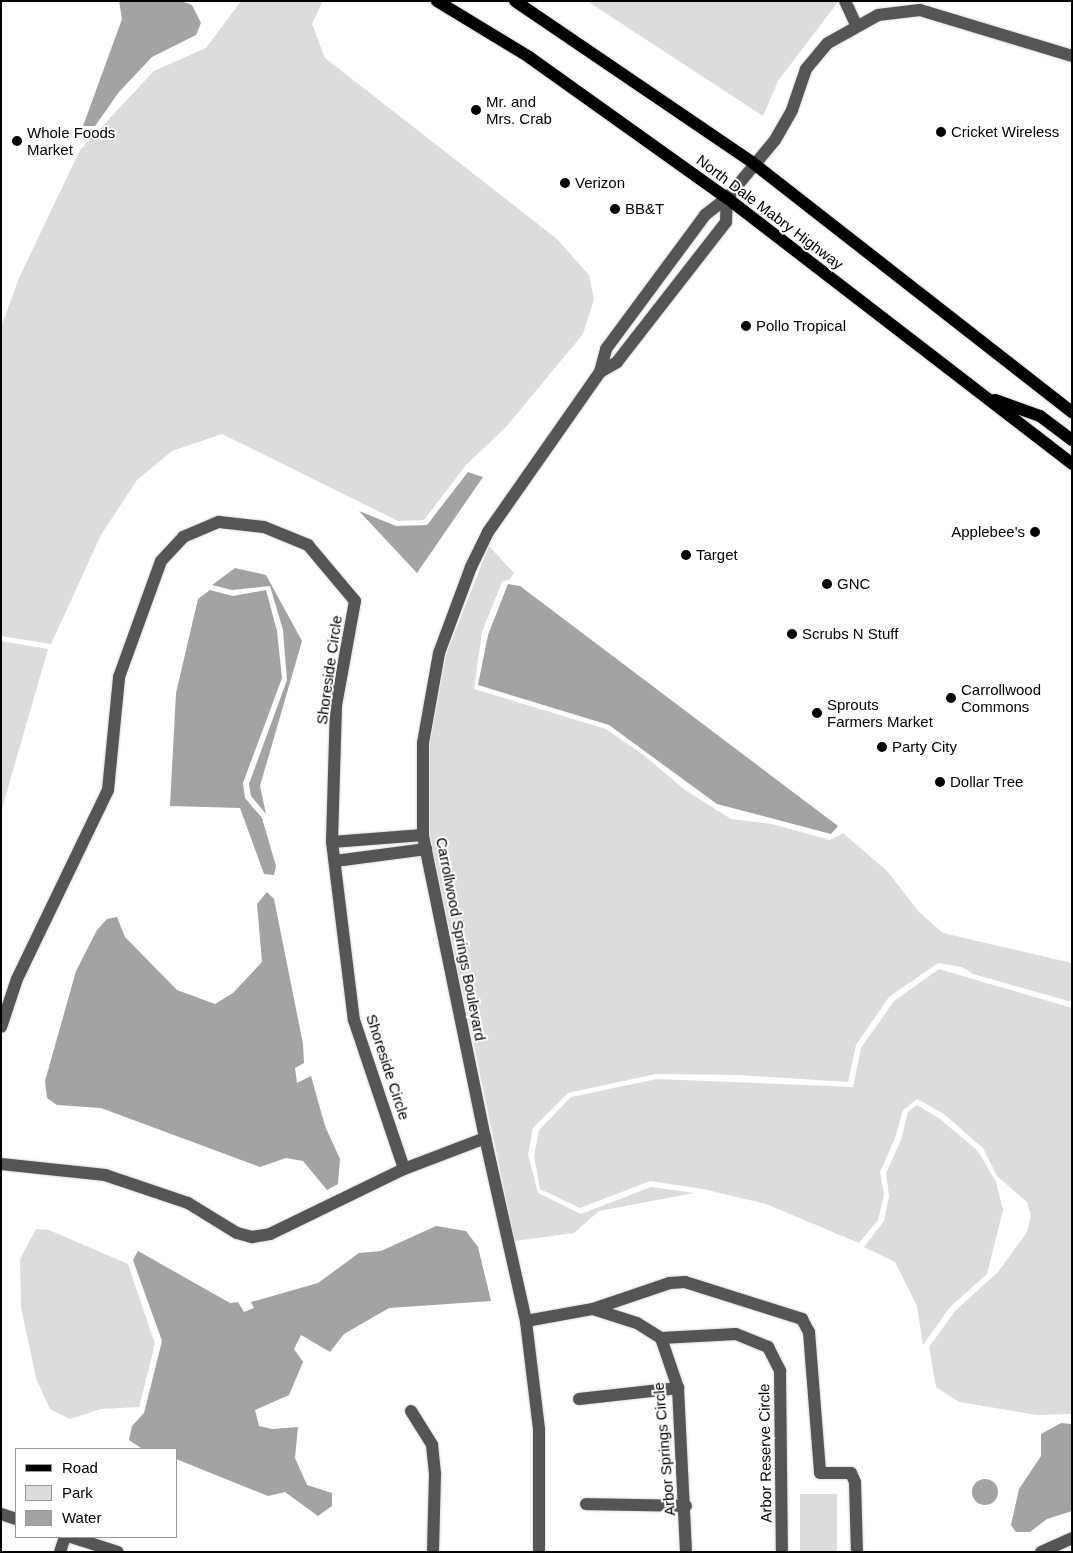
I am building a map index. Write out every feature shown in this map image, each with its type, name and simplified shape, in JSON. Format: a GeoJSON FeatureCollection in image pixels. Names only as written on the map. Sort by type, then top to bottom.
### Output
{"type":"FeatureCollection","features":[{"type":"Feature","properties":{"kind":"main road","name":"North Dale Mabry Highway"},"geometry":{"type":"LineString","coordinates":[[437,1],[529,57],[728,198],[1072,464]]}},
{"type":"Feature","properties":{"kind":"main road","name":"North Dale Mabry Highway"},"geometry":{"type":"LineString","coordinates":[[515,1],[754,163],[1072,412]]}},
{"type":"Feature","properties":{"kind":"main road"},"geometry":{"type":"LineString","coordinates":[[984,396],[1040,416],[1072,440]]}},
{"type":"Feature","properties":{"kind":"street"},"geometry":{"type":"LineString","coordinates":[[845,1],[856,24]]}},
{"type":"Feature","properties":{"kind":"street","name":"Carrollwood Springs Boulevard"},"geometry":{"type":"LineString","coordinates":[[540,1552],[539,1430],[526,1320],[485,1138],[423,835],[423,744],[439,653],[471,567],[488,532],[600,372],[606,349],[705,215],[728,198],[754,163],[775,140],[792,110],[806,69],[828,43],[856,24],[878,15],[920,10],[1072,56]]}},
{"type":"Feature","properties":{"kind":"street","name":"Carrollwood Springs Boulevard"},"geometry":{"type":"LineString","coordinates":[[600,372],[617,362],[726,222],[728,198]]}},
{"type":"Feature","properties":{"kind":"street","name":"Shoreside Circle"},"geometry":{"type":"LineString","coordinates":[[1,1027],[17,979],[108,790],[119,677],[161,561],[183,537],[219,522],[264,527],[308,545],[355,601],[336,706],[332,842],[354,1020],[404,1169]]}},
{"type":"Feature","properties":{"kind":"street"},"geometry":{"type":"LineString","coordinates":[[332,842],[423,835]]}},
{"type":"Feature","properties":{"kind":"street"},"geometry":{"type":"LineString","coordinates":[[335,861],[426,849]]}},
{"type":"Feature","properties":{"kind":"street"},"geometry":{"type":"LineString","coordinates":[[1,1164],[105,1175],[188,1203],[237,1233],[252,1237],[270,1234],[404,1169],[485,1138]]}},
{"type":"Feature","properties":{"kind":"street"},"geometry":{"type":"LineString","coordinates":[[526,1320],[591,1309],[670,1283],[685,1282],[802,1319],[809,1332],[820,1473],[851,1472],[855,1482],[857,1552]]}},
{"type":"Feature","properties":{"kind":"street"},"geometry":{"type":"LineString","coordinates":[[591,1309],[637,1323],[660,1338]]}},
{"type":"Feature","properties":{"kind":"street","name":"Arbor Reserve Circle"},"geometry":{"type":"LineString","coordinates":[[660,1338],[736,1334],[768,1347],[780,1371],[782,1552]]}},
{"type":"Feature","properties":{"kind":"street","name":"Arbor Springs Circle"},"geometry":{"type":"LineString","coordinates":[[660,1338],[678,1388],[686,1506],[686,1552]]}},
{"type":"Feature","properties":{"kind":"street"},"geometry":{"type":"LineString","coordinates":[[579,1399],[678,1388]]}},
{"type":"Feature","properties":{"kind":"street"},"geometry":{"type":"LineString","coordinates":[[411,1411],[432,1445],[436,1474],[433,1552]]}},
{"type":"Feature","properties":{"kind":"street"},"geometry":{"type":"LineString","coordinates":[[586,1504],[686,1506]]}},
{"type":"Feature","properties":{"kind":"street"},"geometry":{"type":"LineString","coordinates":[[1,1514],[15,1519]]}},
{"type":"Feature","properties":{"kind":"street"},"geometry":{"type":"LineString","coordinates":[[60,1552],[65,1538]]}},
{"type":"Feature","properties":{"kind":"street"},"geometry":{"type":"LineString","coordinates":[[74,1538],[118,1552]]}},
{"type":"Feature","properties":{"kind":"street"},"geometry":{"type":"LineString","coordinates":[[1041,1552],[1072,1538]]}},
{"type":"Feature","properties":{"kind":"green space"},"geometry":{"type":"Polygon","coordinates":[[[241,1],[323,1],[312,24],[325,58],[557,239],[589,275],[594,299],[583,334],[505,428],[466,465],[424,520],[398,521],[222,434],[172,451],[137,480],[101,535],[51,644],[1,636],[1,327],[19,278],[80,150],[154,71],[206,48],[241,1]]]}},
{"type":"Feature","properties":{"kind":"green space"},"geometry":{"type":"Polygon","coordinates":[[[587,1],[838,2],[778,81],[763,116],[587,1]]]}},
{"type":"Feature","properties":{"kind":"green space"},"geometry":{"type":"Polygon","coordinates":[[[489,546],[514,573],[510,579],[502,582],[482,632],[474,689],[606,729],[645,756],[685,790],[731,819],[772,824],[830,840],[843,833],[888,872],[919,912],[943,933],[1072,963],[1072,1002],[973,974],[962,967],[938,963],[889,997],[856,1045],[848,1082],[738,1075],[656,1074],[568,1093],[533,1128],[528,1154],[538,1193],[581,1214],[651,1187],[694,1193],[599,1211],[574,1233],[515,1241],[430,835],[430,744],[446,655],[489,546]]]}},
{"type":"Feature","properties":{"kind":"green space"},"geometry":{"type":"Polygon","coordinates":[[[1,641],[48,649],[1,812],[1,641]]]}},
{"type":"Feature","properties":{"kind":"green space"},"geometry":{"type":"Polygon","coordinates":[[[939,969],[1072,1008],[1072,1414],[1037,1415],[959,1402],[936,1387],[929,1347],[955,1311],[998,1272],[1027,1232],[1031,1216],[1027,1202],[997,1176],[983,1148],[944,1114],[917,1099],[903,1110],[895,1138],[880,1172],[884,1195],[878,1220],[859,1243],[766,1204],[703,1189],[650,1181],[580,1208],[540,1189],[534,1156],[539,1130],[571,1097],[657,1079],[853,1087],[861,1048],[894,1001],[939,969]]]}},
{"type":"Feature","properties":{"kind":"green space"},"geometry":{"type":"Polygon","coordinates":[[[917,1105],[940,1119],[978,1151],[996,1182],[1003,1210],[987,1274],[950,1307],[923,1345],[917,1306],[895,1262],[864,1247],[884,1221],[889,1196],[886,1173],[901,1140],[908,1112],[917,1105]]]}},
{"type":"Feature","properties":{"kind":"green space"},"geometry":{"type":"Polygon","coordinates":[[[36,1229],[49,1230],[128,1264],[155,1344],[139,1407],[101,1409],[70,1419],[50,1409],[36,1378],[21,1307],[20,1259],[36,1229]]]}},
{"type":"Feature","properties":{"kind":"green space"},"geometry":{"type":"Polygon","coordinates":[[[800,1494],[837,1494],[837,1552],[800,1552],[800,1494]]]}},
{"type":"Feature","properties":{"kind":"water"},"geometry":{"type":"Polygon","coordinates":[[[119,1],[181,1],[192,5],[201,23],[196,35],[152,57],[119,92],[95,126],[83,126],[122,19],[119,1]]]}},
{"type":"Feature","properties":{"kind":"water"},"geometry":{"type":"Polygon","coordinates":[[[468,472],[483,477],[417,573],[359,511],[396,526],[427,525],[468,472]]]}},
{"type":"Feature","properties":{"kind":"water"},"geometry":{"type":"Polygon","coordinates":[[[235,568],[266,575],[302,641],[260,786],[266,814],[251,796],[249,784],[287,680],[283,630],[270,586],[232,590],[212,585],[235,568]]]}},
{"type":"Feature","properties":{"kind":"water"},"geometry":{"type":"Polygon","coordinates":[[[508,584],[520,586],[838,826],[831,834],[717,804],[609,725],[478,685],[488,635],[508,584]]]}},
{"type":"Feature","properties":{"kind":"water"},"geometry":{"type":"Polygon","coordinates":[[[210,590],[233,596],[266,590],[277,631],[282,678],[243,783],[245,798],[262,818],[276,866],[274,875],[264,874],[240,808],[170,806],[176,693],[198,599],[210,590]]]}},
{"type":"Feature","properties":{"kind":"water"},"geometry":{"type":"Polygon","coordinates":[[[267,892],[274,899],[303,1044],[304,1063],[295,1068],[297,1083],[311,1076],[325,1126],[340,1159],[338,1184],[327,1190],[303,1161],[286,1158],[260,1167],[101,1108],[57,1105],[47,1098],[45,1081],[76,971],[97,930],[107,919],[117,917],[125,937],[177,990],[215,1004],[233,993],[262,962],[257,904],[267,892]]]}},
{"type":"Feature","properties":{"kind":"water"},"geometry":{"type":"Polygon","coordinates":[[[436,1226],[466,1231],[478,1247],[491,1301],[389,1308],[344,1334],[330,1352],[301,1335],[294,1349],[303,1362],[289,1395],[255,1410],[259,1426],[272,1429],[298,1427],[295,1458],[307,1485],[332,1493],[332,1506],[318,1516],[285,1492],[268,1496],[178,1460],[178,1448],[141,1448],[129,1440],[132,1426],[144,1413],[162,1341],[133,1260],[138,1251],[230,1303],[238,1302],[244,1312],[254,1308],[251,1302],[318,1283],[359,1253],[381,1251],[436,1226]]]}},
{"type":"Feature","properties":{"kind":"water"},"geometry":{"type":"Polygon","coordinates":[[[1061,1423],[1072,1424],[1072,1511],[1047,1519],[1030,1532],[1016,1532],[1011,1525],[1019,1489],[1041,1456],[1041,1434],[1061,1423]]]}},
{"type":"Feature","properties":{"kind":"water"},"geometry":{"type":"Polygon","coordinates":[[[985,1479],[994,1483],[998,1492],[994,1501],[985,1505],[976,1501],[972,1492],[976,1483],[985,1479]]]}},
{"type":"Feature","properties":{"kind":"place","name":"Mr. and Mrs. Crab"},"geometry":{"type":"Point","coordinates":[476,110]}},
{"type":"Feature","properties":{"kind":"place","name":"Cricket Wireless"},"geometry":{"type":"Point","coordinates":[941,132]}},
{"type":"Feature","properties":{"kind":"place","name":"Whole Foods Market"},"geometry":{"type":"Point","coordinates":[17,141]}},
{"type":"Feature","properties":{"kind":"place","name":"Verizon"},"geometry":{"type":"Point","coordinates":[565,183]}},
{"type":"Feature","properties":{"kind":"place","name":"BB&T"},"geometry":{"type":"Point","coordinates":[615,209]}},
{"type":"Feature","properties":{"kind":"place","name":"Pollo Tropical"},"geometry":{"type":"Point","coordinates":[746,326]}},
{"type":"Feature","properties":{"kind":"place","name":"Applebee's"},"geometry":{"type":"Point","coordinates":[1035,532]}},
{"type":"Feature","properties":{"kind":"place","name":"Target"},"geometry":{"type":"Point","coordinates":[686,555]}},
{"type":"Feature","properties":{"kind":"place","name":"GNC"},"geometry":{"type":"Point","coordinates":[827,584]}},
{"type":"Feature","properties":{"kind":"place","name":"Scrubs N Stuff"},"geometry":{"type":"Point","coordinates":[792,634]}},
{"type":"Feature","properties":{"kind":"place","name":"Carrollwood Commons"},"geometry":{"type":"Point","coordinates":[951,698]}},
{"type":"Feature","properties":{"kind":"place","name":"Sprouts Farmers Market"},"geometry":{"type":"Point","coordinates":[817,713]}},
{"type":"Feature","properties":{"kind":"place","name":"Party City"},"geometry":{"type":"Point","coordinates":[882,747]}},
{"type":"Feature","properties":{"kind":"place","name":"Dollar Tree"},"geometry":{"type":"Point","coordinates":[940,782]}}]}
